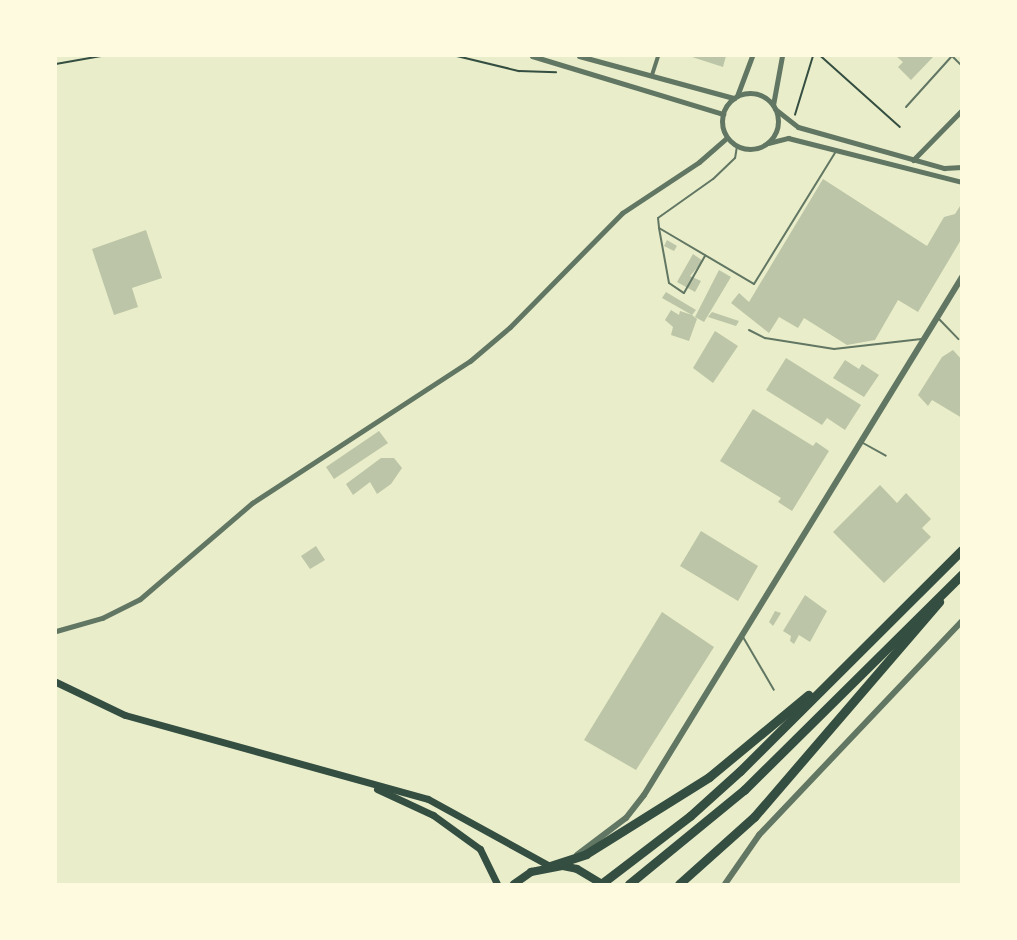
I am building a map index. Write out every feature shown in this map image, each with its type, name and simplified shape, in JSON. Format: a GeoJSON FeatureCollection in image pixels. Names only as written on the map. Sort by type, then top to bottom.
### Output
{"type":"FeatureCollection","features":[{"type":"Feature","properties":{"kind":"highway"},"geometry":{"type":"LineString","coordinates":[[550,866],[577,869],[602,885],[639,857],[740,771],[962,550]]}},
{"type":"Feature","properties":{"kind":"highway"},"geometry":{"type":"LineString","coordinates":[[629,885],[652,869],[744,790],[962,576]]}},
{"type":"Feature","properties":{"kind":"highway"},"geometry":{"type":"LineString","coordinates":[[679,885],[754,817],[962,576]]}},
{"type":"Feature","properties":{"kind":"highway"},"geometry":{"type":"LineString","coordinates":[[514,885],[531,872],[570,859],[609,841],[709,777],[777,723],[892,618]]}},
{"type":"Feature","properties":{"kind":"main road"},"geometry":{"type":"LineString","coordinates":[[56,682],[125,715],[428,800],[550,866]]}},
{"type":"Feature","properties":{"kind":"main road"},"geometry":{"type":"LineString","coordinates":[[361,782],[433,815],[480,849],[497,885]]}},
{"type":"Feature","properties":{"kind":"street"},"geometry":{"type":"LineString","coordinates":[[532,56],[723,114]]}},
{"type":"Feature","properties":{"kind":"street"},"geometry":{"type":"LineString","coordinates":[[579,56],[735,97],[754,93],[793,122],[944,168],[962,167]]}},
{"type":"Feature","properties":{"kind":"street"},"geometry":{"type":"LineString","coordinates":[[652,75],[658,56]]}},
{"type":"Feature","properties":{"kind":"street"},"geometry":{"type":"LineString","coordinates":[[752,56],[735,97],[723,114],[727,138],[737,146],[750,150],[788,138],[962,182]]}},
{"type":"Feature","properties":{"kind":"street"},"geometry":{"type":"LineString","coordinates":[[768,143],[777,127],[774,107],[782,56]]}},
{"type":"Feature","properties":{"kind":"street"},"geometry":{"type":"LineString","coordinates":[[914,160],[962,110]]}},
{"type":"Feature","properties":{"kind":"street"},"geometry":{"type":"LineString","coordinates":[[56,631],[102,618],[141,599],[252,504],[470,361],[510,327],[622,213],[699,162],[727,138]]}},
{"type":"Feature","properties":{"kind":"street"},"geometry":{"type":"LineString","coordinates":[[570,859],[626,818],[655,777],[962,277]]}},
{"type":"Feature","properties":{"kind":"street"},"geometry":{"type":"LineString","coordinates":[[726,885],[759,835],[962,621]]}},
{"type":"Feature","properties":{"kind":"lane"},"geometry":{"type":"LineString","coordinates":[[906,106],[952,57],[962,66]]}},
{"type":"Feature","properties":{"kind":"lane"},"geometry":{"type":"LineString","coordinates":[[705,256],[684,293],[669,283],[658,218],[713,179],[735,158],[737,146]]}},
{"type":"Feature","properties":{"kind":"lane"},"geometry":{"type":"LineString","coordinates":[[659,228],[754,284],[836,150]]}},
{"type":"Feature","properties":{"kind":"lane"},"geometry":{"type":"LineString","coordinates":[[937,317],[958,339]]}},
{"type":"Feature","properties":{"kind":"lane"},"geometry":{"type":"LineString","coordinates":[[749,330],[765,338],[834,349],[924,338]]}},
{"type":"Feature","properties":{"kind":"lane"},"geometry":{"type":"LineString","coordinates":[[861,442],[886,456]]}},
{"type":"Feature","properties":{"kind":"lane"},"geometry":{"type":"LineString","coordinates":[[742,635],[774,690]]}},
{"type":"Feature","properties":{"kind":"path"},"geometry":{"type":"LineString","coordinates":[[56,64],[102,56]]}},
{"type":"Feature","properties":{"kind":"path"},"geometry":{"type":"LineString","coordinates":[[458,56],[534,74],[573,68]]}},
{"type":"Feature","properties":{"kind":"path"},"geometry":{"type":"LineString","coordinates":[[793,122],[813,56]]}},
{"type":"Feature","properties":{"kind":"path"},"geometry":{"type":"LineString","coordinates":[[821,56],[889,121],[900,127]]}},
{"type":"Feature","properties":{"kind":"building"},"geometry":{"type":"Polygon","coordinates":[[[689,56],[726,56],[723,67],[689,56]]]}},
{"type":"Feature","properties":{"kind":"building"},"geometry":{"type":"Polygon","coordinates":[[[896,56],[934,56],[911,80],[898,67],[903,62],[896,56]]]}},
{"type":"Feature","properties":{"kind":"building"},"geometry":{"type":"Polygon","coordinates":[[[823,179],[927,246],[944,217],[955,214],[962,203],[962,238],[918,312],[898,300],[875,340],[847,345],[804,318],[798,328],[779,317],[769,333],[731,303],[739,293],[749,302],[823,179]]]}},
{"type":"Feature","properties":{"kind":"building"},"geometry":{"type":"Polygon","coordinates":[[[146,230],[162,278],[132,288],[138,307],[114,315],[92,249],[146,230]]]}},
{"type":"Feature","properties":{"kind":"building"},"geometry":{"type":"Polygon","coordinates":[[[667,240],[677,246],[674,251],[664,246],[667,240]]]}},
{"type":"Feature","properties":{"kind":"building"},"geometry":{"type":"Polygon","coordinates":[[[693,254],[703,261],[690,276],[701,281],[695,292],[677,282],[693,254]]]}},
{"type":"Feature","properties":{"kind":"building"},"geometry":{"type":"Polygon","coordinates":[[[719,270],[731,277],[704,322],[695,317],[719,270]]]}},
{"type":"Feature","properties":{"kind":"building"},"geometry":{"type":"Polygon","coordinates":[[[666,292],[696,310],[692,315],[662,298],[666,292]]]}},
{"type":"Feature","properties":{"kind":"building"},"geometry":{"type":"Polygon","coordinates":[[[671,310],[679,315],[680,311],[697,319],[689,341],[671,335],[673,327],[665,320],[671,310]]]}},
{"type":"Feature","properties":{"kind":"building"},"geometry":{"type":"Polygon","coordinates":[[[712,312],[739,321],[736,326],[708,317],[712,312]]]}},
{"type":"Feature","properties":{"kind":"building"},"geometry":{"type":"Polygon","coordinates":[[[715,331],[738,346],[713,383],[693,368],[715,331]]]}},
{"type":"Feature","properties":{"kind":"building"},"geometry":{"type":"Polygon","coordinates":[[[953,350],[962,360],[962,418],[932,400],[928,406],[918,395],[942,357],[953,350]]]}},
{"type":"Feature","properties":{"kind":"building"},"geometry":{"type":"Polygon","coordinates":[[[786,358],[861,405],[845,430],[827,418],[822,425],[766,390],[786,358]]]}},
{"type":"Feature","properties":{"kind":"building"},"geometry":{"type":"Polygon","coordinates":[[[845,360],[859,369],[862,364],[879,375],[864,397],[833,378],[845,360]]]}},
{"type":"Feature","properties":{"kind":"building"},"geometry":{"type":"Polygon","coordinates":[[[753,409],[813,446],[816,442],[829,451],[792,511],[778,502],[781,498],[720,461],[753,409]]]}},
{"type":"Feature","properties":{"kind":"building"},"geometry":{"type":"Polygon","coordinates":[[[379,431],[388,443],[334,479],[326,467],[379,431]]]}},
{"type":"Feature","properties":{"kind":"building"},"geometry":{"type":"Polygon","coordinates":[[[381,458],[394,458],[402,468],[391,484],[377,494],[370,482],[353,495],[346,484],[381,458]]]}},
{"type":"Feature","properties":{"kind":"building"},"geometry":{"type":"Polygon","coordinates":[[[880,485],[897,503],[906,493],[931,519],[922,528],[931,537],[884,583],[833,532],[880,485]]]}},
{"type":"Feature","properties":{"kind":"building"},"geometry":{"type":"Polygon","coordinates":[[[701,531],[758,566],[738,601],[680,566],[701,531]]]}},
{"type":"Feature","properties":{"kind":"building"},"geometry":{"type":"Polygon","coordinates":[[[316,546],[325,560],[310,569],[301,556],[316,546]]]}},
{"type":"Feature","properties":{"kind":"building"},"geometry":{"type":"Polygon","coordinates":[[[805,595],[827,611],[810,642],[799,635],[794,644],[790,641],[791,636],[783,631],[805,595]]]}},
{"type":"Feature","properties":{"kind":"building"},"geometry":{"type":"Polygon","coordinates":[[[775,611],[781,613],[773,626],[769,622],[775,611]]]}},
{"type":"Feature","properties":{"kind":"building"},"geometry":{"type":"Polygon","coordinates":[[[662,612],[714,647],[636,770],[584,740],[662,612]]]}}]}
